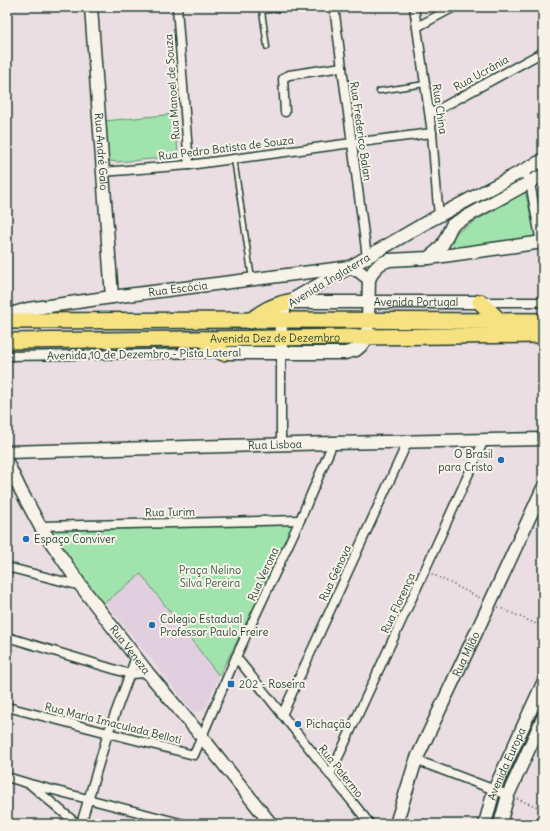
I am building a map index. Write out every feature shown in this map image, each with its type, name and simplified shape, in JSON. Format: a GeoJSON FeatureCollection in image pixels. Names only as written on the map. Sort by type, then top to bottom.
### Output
{"type":"FeatureCollection","features":[{"type":"Feature","properties":{"kind":"highway"},"geometry":{"type":"LineString","coordinates":[[250,321],[265,310],[288,302]]}},
{"type":"Feature","properties":{"kind":"highway"},"geometry":{"type":"LineString","coordinates":[[480,302],[500,321]]}},
{"type":"Feature","properties":{"kind":"highway","name":"Avenida Dez de Dezembro"},"geometry":{"type":"LineString","coordinates":[[7,321],[282,320],[543,322]]}},
{"type":"Feature","properties":{"kind":"highway","name":"Avenida Dez de Dezembro"},"geometry":{"type":"LineString","coordinates":[[7,341],[203,339],[281,346],[367,337],[543,335]]}},
{"type":"Feature","properties":{"kind":"highway"},"geometry":{"type":"LineString","coordinates":[[203,339],[223,353]]}},
{"type":"Feature","properties":{"kind":"street","name":"Rua André Galo"},"geometry":{"type":"LineString","coordinates":[[91,7],[112,297]]}},
{"type":"Feature","properties":{"kind":"street","name":"Rua Manoel de Souza"},"geometry":{"type":"LineString","coordinates":[[177,7],[189,165]]}},
{"type":"Feature","properties":{"kind":"street","name":"Rua Frederico Balan"},"geometry":{"type":"LineString","coordinates":[[334,7],[367,258]]}},
{"type":"Feature","properties":{"kind":"street","name":"Rua China"},"geometry":{"type":"LineString","coordinates":[[414,7],[430,114],[440,215]]}},
{"type":"Feature","properties":{"kind":"street"},"geometry":{"type":"LineString","coordinates":[[417,27],[454,7]]}},
{"type":"Feature","properties":{"kind":"street","name":"Rua Ucrânia"},"geometry":{"type":"LineString","coordinates":[[430,114],[543,52]]}},
{"type":"Feature","properties":{"kind":"street"},"geometry":{"type":"LineString","coordinates":[[285,112],[283,79],[285,77],[289,75],[342,67]]}},
{"type":"Feature","properties":{"kind":"street","name":"Rua Pedro Batista de Souza"},"geometry":{"type":"LineString","coordinates":[[103,172],[189,165],[432,133]]}},
{"type":"Feature","properties":{"kind":"street","name":"Avenida Inglaterra"},"geometry":{"type":"LineString","coordinates":[[281,346],[282,313],[288,302],[350,268],[440,215],[543,160]]}},
{"type":"Feature","properties":{"kind":"street"},"geometry":{"type":"LineString","coordinates":[[428,258],[542,243],[530,183],[523,171]]}},
{"type":"Feature","properties":{"kind":"street"},"geometry":{"type":"LineString","coordinates":[[428,258],[444,244],[452,225],[543,175]]}},
{"type":"Feature","properties":{"kind":"street"},"geometry":{"type":"LineString","coordinates":[[440,215],[445,223],[452,225]]}},
{"type":"Feature","properties":{"kind":"street"},"geometry":{"type":"LineString","coordinates":[[444,244],[464,253]]}},
{"type":"Feature","properties":{"kind":"street","name":"Avenida Inglaterra"},"geometry":{"type":"LineString","coordinates":[[367,337],[369,280],[374,270],[380,264],[389,260],[428,258]]}},
{"type":"Feature","properties":{"kind":"street"},"geometry":{"type":"LineString","coordinates":[[350,268],[360,272],[369,280]]}},
{"type":"Feature","properties":{"kind":"street","name":"Rua Escócia"},"geometry":{"type":"LineString","coordinates":[[7,315],[28,309],[112,297],[350,268]]}},
{"type":"Feature","properties":{"kind":"street","name":"Avenida Portugal"},"geometry":{"type":"LineString","coordinates":[[288,302],[543,302]]}},
{"type":"Feature","properties":{"kind":"street"},"geometry":{"type":"LineString","coordinates":[[7,309],[28,309]]}},
{"type":"Feature","properties":{"kind":"street"},"geometry":{"type":"LineString","coordinates":[[281,346],[281,444]]}},
{"type":"Feature","properties":{"kind":"street","name":"Avenida 10 de Dezembro - Pista Lateral"},"geometry":{"type":"LineString","coordinates":[[7,356],[223,353],[281,346]]}},
{"type":"Feature","properties":{"kind":"street","name":"Rua Lisboa"},"geometry":{"type":"LineString","coordinates":[[7,452],[281,444],[543,439]]}},
{"type":"Feature","properties":{"kind":"street","name":"Rua Florença"},"geometry":{"type":"LineString","coordinates":[[330,775],[484,440]]}},
{"type":"Feature","properties":{"kind":"street","name":"Rua Gênova"},"geometry":{"type":"LineString","coordinates":[[282,715],[408,441]]}},
{"type":"Feature","properties":{"kind":"street","name":"Rua Verona"},"geometry":{"type":"LineString","coordinates":[[202,737],[236,657],[300,520],[333,443]]}},
{"type":"Feature","properties":{"kind":"street","name":"Rua Veneza"},"geometry":{"type":"LineString","coordinates":[[7,463],[40,526],[82,586],[148,673],[272,824]]}},
{"type":"Feature","properties":{"kind":"street","name":"Rua Milão"},"geometry":{"type":"LineString","coordinates":[[396,824],[416,760],[543,488]]}},
{"type":"Feature","properties":{"kind":"street","name":"Rua Turim"},"geometry":{"type":"LineString","coordinates":[[40,526],[300,520]]}},
{"type":"Feature","properties":{"kind":"street"},"geometry":{"type":"LineString","coordinates":[[7,567],[82,586]]}},
{"type":"Feature","properties":{"kind":"street"},"geometry":{"type":"LineString","coordinates":[[7,637],[130,674],[148,673]]}},
{"type":"Feature","properties":{"kind":"street"},"geometry":{"type":"LineString","coordinates":[[80,824],[108,734],[136,657]]}},
{"type":"Feature","properties":{"kind":"street","name":"Rua Palermo"},"geometry":{"type":"LineString","coordinates":[[236,657],[370,824]]}},
{"type":"Feature","properties":{"kind":"street","name":"Avenida Europa"},"geometry":{"type":"LineString","coordinates":[[485,824],[494,790],[543,683]]}},
{"type":"Feature","properties":{"kind":"street","name":"Rua Maria Imaculada Belloti"},"geometry":{"type":"LineString","coordinates":[[7,707],[194,755],[202,737]]}},
{"type":"Feature","properties":{"kind":"street","name":"Avenida Europa"},"geometry":{"type":"LineString","coordinates":[[500,824],[508,795],[543,718]]}},
{"type":"Feature","properties":{"kind":"street"},"geometry":{"type":"LineString","coordinates":[[416,760],[508,795]]}},
{"type":"Feature","properties":{"kind":"street"},"geometry":{"type":"LineString","coordinates":[[7,777],[184,824]]}},
{"type":"Feature","properties":{"kind":"street"},"geometry":{"type":"LineString","coordinates":[[30,784],[77,824]]}},
{"type":"Feature","properties":{"kind":"lane"},"geometry":{"type":"LineString","coordinates":[[267,47],[262,11],[294,7]]}},
{"type":"Feature","properties":{"kind":"lane"},"geometry":{"type":"LineString","coordinates":[[379,91],[425,84]]}},
{"type":"Feature","properties":{"kind":"lane"},"geometry":{"type":"LineString","coordinates":[[234,159],[252,280]]}},
{"type":"Feature","properties":{"kind":"path"},"geometry":{"type":"LineString","coordinates":[[508,795],[543,809]]}},
{"type":"Feature","properties":{"kind":"shaded area","name":"Colegio Estadual Professor Paulo Freire"},"geometry":{"type":"Polygon","coordinates":[[[141,574],[219,676],[206,707],[201,711],[194,712],[192,710],[105,602],[141,574]]]}},
{"type":"Feature","properties":{"kind":"green space"},"geometry":{"type":"Polygon","coordinates":[[[175,114],[178,154],[176,156],[117,162],[110,161],[108,159],[105,121],[175,114]]]}},
{"type":"Feature","properties":{"kind":"green space"},"geometry":{"type":"Polygon","coordinates":[[[525,191],[536,237],[455,248],[451,243],[454,234],[525,191]]]}},
{"type":"Feature","properties":{"kind":"green space","name":"Praça Nelino Silva Pereira"},"geometry":{"type":"Polygon","coordinates":[[[300,520],[219,676],[141,574],[98,608],[40,526],[300,520]]]}},
{"type":"Feature","properties":{"kind":"place","name":"O Brasil para Cristo"},"geometry":{"type":"Point","coordinates":[501,460]}},
{"type":"Feature","properties":{"kind":"place","name":"Espaço Conviver"},"geometry":{"type":"Point","coordinates":[26,539]}},
{"type":"Feature","properties":{"kind":"place","name":"Colegio Estadual Professor Paulo Freire"},"geometry":{"type":"Point","coordinates":[152,625]}},
{"type":"Feature","properties":{"kind":"place","name":"202 - Roseira"},"geometry":{"type":"Point","coordinates":[231,684]}},
{"type":"Feature","properties":{"kind":"place","name":"Pichação"},"geometry":{"type":"Point","coordinates":[298,724]}}]}
